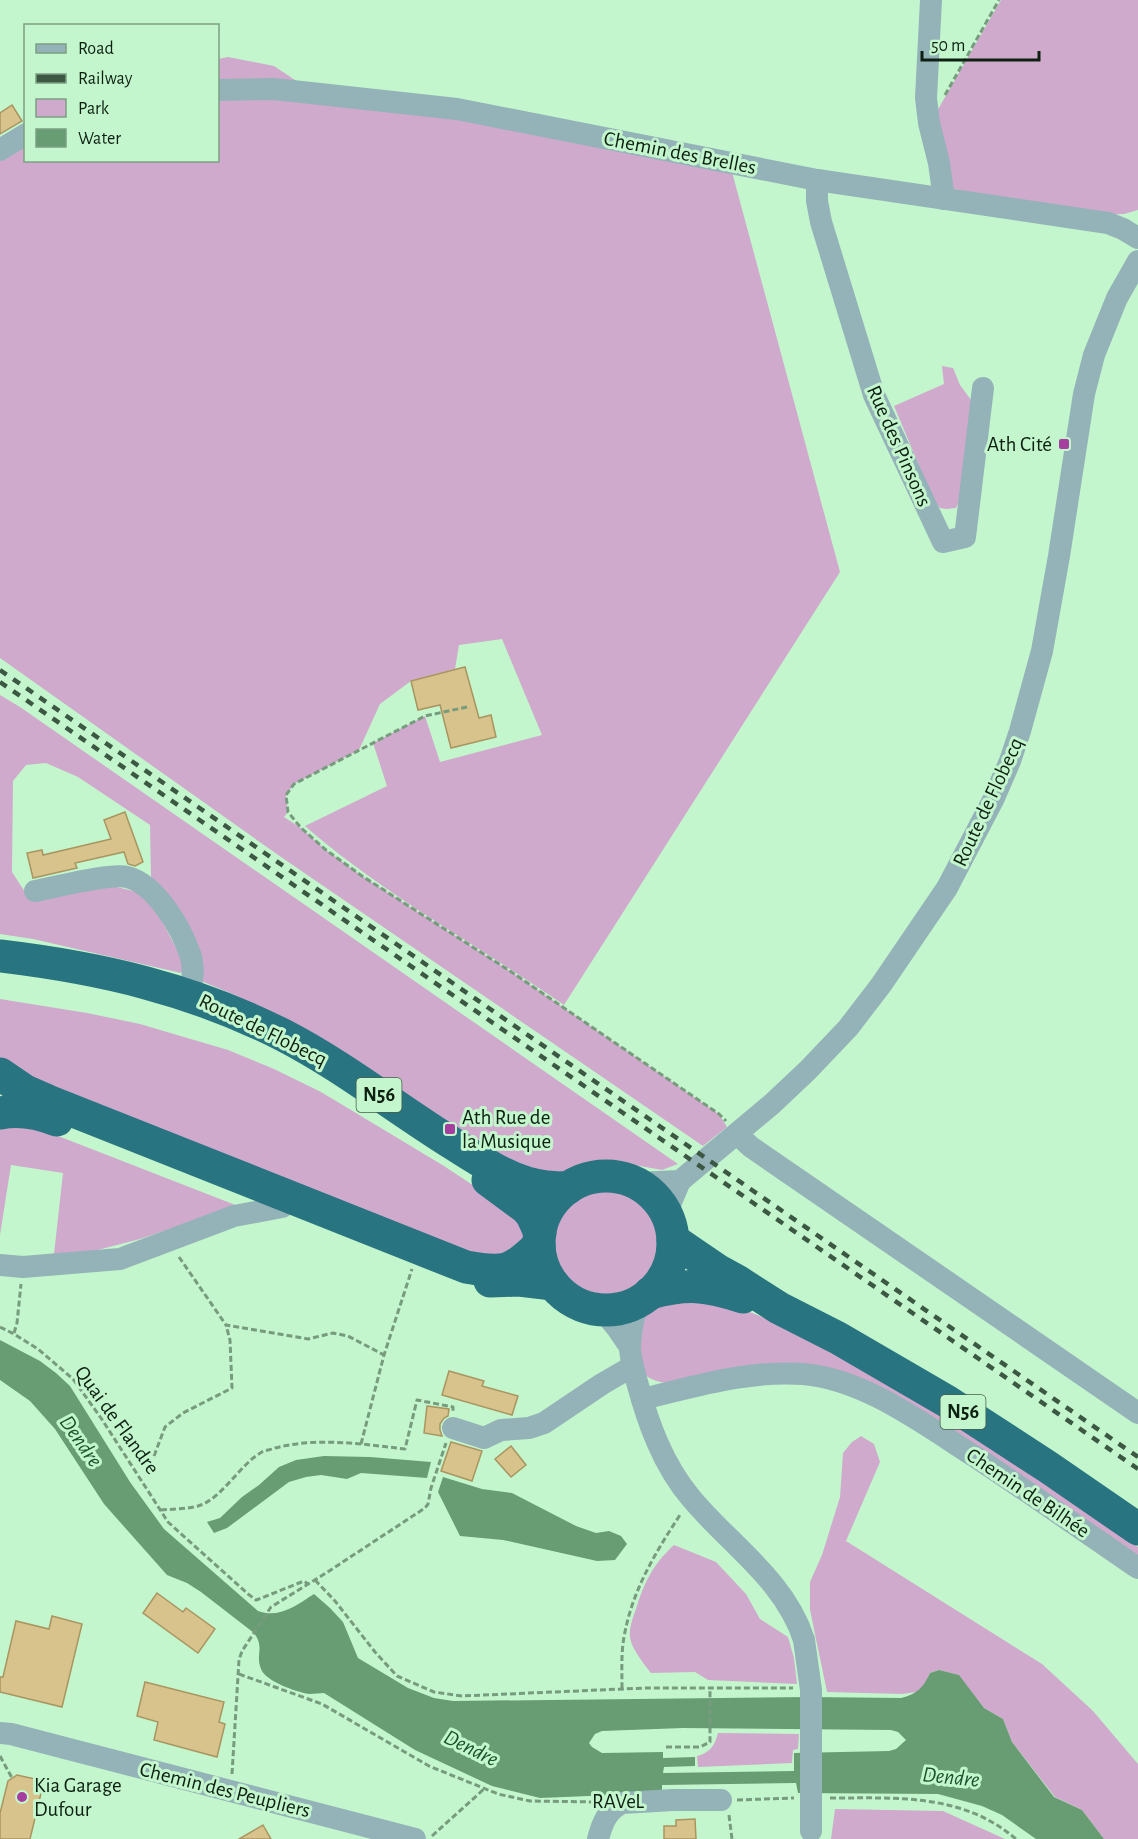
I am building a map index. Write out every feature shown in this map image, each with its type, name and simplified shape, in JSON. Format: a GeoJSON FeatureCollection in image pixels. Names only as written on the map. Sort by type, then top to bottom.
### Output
{"type":"FeatureCollection","features":[{"type":"Feature","properties":{"kind":"highway","name":"Route de Flobecq"},"geometry":{"type":"LineString","coordinates":[[0,956],[61,963],[127,978],[190,995],[237,1013],[312,1051],[502,1174],[529,1184],[568,1188]]}},
{"type":"Feature","properties":{"kind":"highway","name":"Route de Flobecq"},"geometry":{"type":"LineString","coordinates":[[0,978],[99,993],[152,1005],[207,1022],[301,1062],[351,1089],[526,1208],[532,1215],[539,1239]]}},
{"type":"Feature","properties":{"kind":"highway"},"geometry":{"type":"LineString","coordinates":[[0,1074],[26,1091],[48,1101],[466,1267],[499,1270],[514,1267],[539,1239]]}},
{"type":"Feature","properties":{"kind":"highway"},"geometry":{"type":"LineString","coordinates":[[0,1113],[22,1112],[45,1115],[467,1278],[480,1281],[519,1280],[553,1284]]}},
{"type":"Feature","properties":{"kind":"highway","name":"N56"},"geometry":{"type":"LineString","coordinates":[[779,1308],[710,1288],[689,1286],[673,1287],[614,1309],[601,1309],[576,1302],[553,1284],[541,1260],[539,1239],[543,1220],[557,1197],[580,1181],[594,1177],[616,1177],[636,1183],[651,1194],[663,1208],[672,1233],[717,1270],[779,1308],[838,1338],[948,1402],[1138,1529]]}},
{"type":"Feature","properties":{"kind":"highway"},"geometry":{"type":"LineString","coordinates":[[644,1297],[660,1282],[667,1269],[672,1255],[672,1233]]}},
{"type":"Feature","properties":{"kind":"street"},"geometry":{"type":"LineString","coordinates":[[931,0],[926,80],[929,123],[939,163],[944,198]]}},
{"type":"Feature","properties":{"kind":"street","name":"Chemin des Brelles"},"geometry":{"type":"LineString","coordinates":[[219,90],[274,89],[457,109],[817,180],[1108,223],[1138,238]]}},
{"type":"Feature","properties":{"kind":"street"},"geometry":{"type":"LineString","coordinates":[[0,150],[24,135]]}},
{"type":"Feature","properties":{"kind":"street","name":"Rue des Pinsons"},"geometry":{"type":"LineString","coordinates":[[817,180],[817,201],[821,222],[874,395],[943,542],[965,537],[983,388]]}},
{"type":"Feature","properties":{"kind":"street","name":"Route de Flobecq"},"geometry":{"type":"LineString","coordinates":[[672,1233],[669,1207],[680,1181],[772,1104],[808,1070],[862,1011],[947,888],[993,800],[1011,761],[1042,651],[1084,394],[1094,355],[1117,298],[1138,261]]}},
{"type":"Feature","properties":{"kind":"street"},"geometry":{"type":"LineString","coordinates":[[36,891],[106,878],[127,877],[151,889],[171,916],[190,955],[193,974],[190,995]]}},
{"type":"Feature","properties":{"kind":"street"},"geometry":{"type":"LineString","coordinates":[[737,1134],[751,1147],[1138,1413]]}},
{"type":"Feature","properties":{"kind":"street"},"geometry":{"type":"LineString","coordinates":[[636,1183],[680,1181]]}},
{"type":"Feature","properties":{"kind":"street"},"geometry":{"type":"LineString","coordinates":[[0,1265],[23,1267],[120,1259],[234,1216],[282,1207]]}},
{"type":"Feature","properties":{"kind":"street"},"geometry":{"type":"LineString","coordinates":[[453,1428],[484,1438],[501,1430],[530,1428],[544,1423],[602,1384],[631,1357],[632,1324],[644,1297]]}},
{"type":"Feature","properties":{"kind":"street"},"geometry":{"type":"LineString","coordinates":[[601,1309],[617,1328],[631,1357],[642,1399],[663,1456],[691,1498],[778,1590],[792,1611],[804,1640],[811,1690],[810,1835]]}},
{"type":"Feature","properties":{"kind":"street","name":"Chemin de Bilhée"},"geometry":{"type":"LineString","coordinates":[[642,1399],[732,1379],[765,1375],[803,1374],[830,1378],[891,1405],[933,1430],[1138,1568]]}},
{"type":"Feature","properties":{"kind":"street","name":"Chemin des Peupliers"},"geometry":{"type":"LineString","coordinates":[[0,1733],[415,1839]]}},
{"type":"Feature","properties":{"kind":"street","name":"RAVeL"},"geometry":{"type":"LineString","coordinates":[[622,1803],[721,1800]]}},
{"type":"Feature","properties":{"kind":"street"},"geometry":{"type":"LineString","coordinates":[[598,1839],[605,1819],[616,1806],[622,1803]]}},
{"type":"Feature","properties":{"kind":"path"},"geometry":{"type":"LineString","coordinates":[[929,123],[999,0]]}},
{"type":"Feature","properties":{"kind":"path"},"geometry":{"type":"LineString","coordinates":[[467,707],[425,716],[294,784],[286,795],[288,812],[318,843],[362,876],[501,965],[621,1046],[719,1114],[737,1134]]}},
{"type":"Feature","properties":{"kind":"path"},"geometry":{"type":"LineString","coordinates":[[154,1456],[165,1427],[183,1413],[232,1388],[230,1340],[226,1326],[168,1240]]}},
{"type":"Feature","properties":{"kind":"path"},"geometry":{"type":"LineString","coordinates":[[361,1444],[384,1355],[415,1259]]}},
{"type":"Feature","properties":{"kind":"path"},"geometry":{"type":"LineString","coordinates":[[14,1334],[23,1267]]}},
{"type":"Feature","properties":{"kind":"path"},"geometry":{"type":"LineString","coordinates":[[226,1326],[308,1339],[333,1333],[348,1336],[384,1355]]}},
{"type":"Feature","properties":{"kind":"path","name":"Quai de Flandre"},"geometry":{"type":"LineString","coordinates":[[0,1327],[46,1356],[73,1379],[95,1408],[168,1522],[256,1600],[304,1581],[306,1586]]}},
{"type":"Feature","properties":{"kind":"path"},"geometry":{"type":"LineString","coordinates":[[161,1510],[199,1506],[224,1487],[262,1452],[287,1445],[325,1442],[405,1449],[417,1400],[453,1407],[451,1437],[445,1444],[425,1509],[268,1611],[242,1651],[238,1667],[232,1772],[228,1791]]}},
{"type":"Feature","properties":{"kind":"path"},"geometry":{"type":"LineString","coordinates":[[622,1688],[624,1639],[635,1596],[655,1555],[691,1498]]}},
{"type":"Feature","properties":{"kind":"path"},"geometry":{"type":"LineString","coordinates":[[315,1580],[335,1600],[375,1652],[397,1676],[434,1692],[462,1696],[622,1688],[802,1688]]}},
{"type":"Feature","properties":{"kind":"path","name":"RAVeL"},"geometry":{"type":"LineString","coordinates":[[239,1674],[322,1704],[429,1766],[484,1789],[530,1802],[622,1803]]}},
{"type":"Feature","properties":{"kind":"path"},"geometry":{"type":"LineString","coordinates":[[666,1747],[700,1747],[710,1742],[710,1688]]}},
{"type":"Feature","properties":{"kind":"path"},"geometry":{"type":"LineString","coordinates":[[0,1756],[12,1778]]}},
{"type":"Feature","properties":{"kind":"path"},"geometry":{"type":"LineString","coordinates":[[429,1839],[484,1789]]}},
{"type":"Feature","properties":{"kind":"path"},"geometry":{"type":"LineString","coordinates":[[732,1839],[730,1818],[721,1800],[798,1798]]}},
{"type":"Feature","properties":{"kind":"path"},"geometry":{"type":"LineString","coordinates":[[820,1798],[863,1798],[951,1805],[980,1816],[1016,1839]]}},
{"type":"Feature","properties":{"kind":"green space"},"geometry":{"type":"Polygon","coordinates":[[[1001,0],[1138,0],[1138,210],[1124,214],[1103,215],[953,189],[933,118],[1001,0]]]}},
{"type":"Feature","properties":{"kind":"green space"},"geometry":{"type":"Polygon","coordinates":[[[228,57],[274,66],[316,94],[453,116],[732,172],[840,572],[564,1005],[367,875],[305,826],[387,786],[373,743],[425,716],[440,762],[542,735],[502,639],[459,645],[455,669],[411,681],[380,704],[359,750],[294,784],[286,795],[288,812],[284,817],[362,876],[510,971],[719,1114],[727,1127],[703,1146],[281,857],[0,658],[0,150],[24,135],[24,162],[219,162],[219,59],[228,57]]]}},
{"type":"Feature","properties":{"kind":"green space"},"geometry":{"type":"Polygon","coordinates":[[[942,366],[953,368],[960,385],[974,404],[962,495],[956,508],[946,509],[940,508],[934,501],[894,406],[944,384],[942,366]]]}},
{"type":"Feature","properties":{"kind":"green space"},"geometry":{"type":"Polygon","coordinates":[[[0,695],[678,1164],[662,1170],[607,1160],[584,1164],[564,1173],[521,1169],[298,1028],[235,995],[201,981],[151,878],[150,825],[78,777],[46,763],[26,765],[13,781],[12,872],[25,892],[109,885],[137,892],[151,900],[186,967],[181,973],[33,939],[0,934],[0,695]]]}},
{"type":"Feature","properties":{"kind":"green space"},"geometry":{"type":"Polygon","coordinates":[[[0,999],[140,1024],[228,1050],[274,1069],[321,1092],[444,1166],[515,1213],[523,1231],[523,1239],[509,1256],[466,1252],[70,1096],[0,1062],[0,999]]]}},
{"type":"Feature","properties":{"kind":"green space"},"geometry":{"type":"Polygon","coordinates":[[[17,1120],[238,1206],[140,1239],[90,1252],[54,1254],[63,1173],[11,1165],[0,1235],[0,1121],[17,1120]]]}},
{"type":"Feature","properties":{"kind":"green space"},"geometry":{"type":"Polygon","coordinates":[[[606,1190],[626,1194],[643,1205],[654,1222],[658,1242],[654,1262],[643,1279],[626,1290],[606,1294],[586,1290],[569,1279],[558,1262],[554,1242],[558,1222],[569,1205],[586,1194],[606,1190]]]}},
{"type":"Feature","properties":{"kind":"green space"},"geometry":{"type":"Polygon","coordinates":[[[680,1297],[747,1311],[793,1331],[837,1355],[970,1434],[1071,1501],[1138,1547],[1138,1561],[860,1382],[666,1383],[650,1378],[645,1375],[639,1350],[644,1317],[659,1304],[680,1297]]]}},
{"type":"Feature","properties":{"kind":"green space"},"geometry":{"type":"Polygon","coordinates":[[[861,1436],[874,1444],[880,1462],[846,1541],[1042,1664],[1093,1711],[1138,1764],[1138,1839],[1104,1839],[1082,1810],[1055,1797],[1012,1742],[1003,1719],[984,1708],[958,1675],[939,1670],[930,1673],[925,1685],[917,1692],[902,1694],[827,1692],[810,1610],[810,1582],[822,1555],[840,1497],[843,1453],[852,1442],[861,1436]]]}},
{"type":"Feature","properties":{"kind":"green space"},"geometry":{"type":"Polygon","coordinates":[[[674,1545],[716,1562],[746,1594],[760,1619],[788,1637],[794,1658],[797,1684],[708,1680],[695,1672],[651,1673],[633,1646],[630,1637],[631,1626],[650,1574],[660,1559],[674,1545]]]}},
{"type":"Feature","properties":{"kind":"green space"},"geometry":{"type":"Polygon","coordinates":[[[718,1733],[799,1734],[798,1749],[793,1750],[792,1763],[698,1767],[697,1756],[711,1748],[718,1733]]]}},
{"type":"Feature","properties":{"kind":"green space"},"geometry":{"type":"Polygon","coordinates":[[[835,1809],[943,1811],[1005,1839],[831,1839],[835,1809]]]}},
{"type":"Feature","properties":{"kind":"water","name":"Dendre"},"geometry":{"type":"Polygon","coordinates":[[[0,1340],[40,1361],[70,1386],[130,1482],[164,1529],[258,1611],[280,1612],[314,1594],[343,1622],[358,1658],[408,1688],[434,1698],[453,1701],[901,1698],[911,1695],[925,1683],[930,1673],[939,1670],[959,1675],[984,1708],[1003,1719],[1012,1742],[1054,1797],[1082,1810],[1104,1839],[1036,1839],[1002,1815],[982,1806],[938,1794],[798,1793],[796,1783],[662,1785],[662,1793],[540,1798],[492,1786],[415,1750],[324,1693],[310,1694],[298,1691],[282,1686],[269,1678],[259,1664],[259,1643],[254,1633],[201,1592],[167,1575],[104,1504],[55,1429],[30,1401],[0,1380],[0,1340]],[[683,1728],[602,1731],[595,1734],[589,1743],[602,1753],[663,1752],[663,1758],[695,1757],[695,1766],[664,1767],[663,1773],[794,1771],[794,1753],[896,1749],[906,1740],[898,1732],[891,1730],[683,1728]]]}},
{"type":"Feature","properties":{"kind":"water"},"geometry":{"type":"Polygon","coordinates":[[[324,1456],[431,1462],[427,1478],[361,1473],[347,1479],[321,1475],[306,1477],[289,1482],[227,1528],[214,1533],[207,1522],[220,1518],[279,1467],[296,1460],[324,1456]]]}},
{"type":"Feature","properties":{"kind":"water"},"geometry":{"type":"Polygon","coordinates":[[[443,1477],[482,1489],[512,1493],[576,1526],[596,1533],[609,1531],[621,1536],[627,1544],[615,1560],[597,1561],[503,1540],[460,1536],[438,1492],[443,1477]]]}},
{"type":"Feature","properties":{"kind":"building"},"geometry":{"type":"Polygon","coordinates":[[[12,105],[22,121],[0,134],[0,113],[12,105]]]}},
{"type":"Feature","properties":{"kind":"building"},"geometry":{"type":"Polygon","coordinates":[[[465,667],[479,718],[491,715],[496,737],[451,748],[440,705],[418,710],[411,681],[465,667]]]}},
{"type":"Feature","properties":{"kind":"building"},"geometry":{"type":"Polygon","coordinates":[[[125,812],[143,862],[135,866],[128,864],[124,852],[75,863],[77,868],[33,878],[27,853],[42,850],[43,855],[111,839],[104,820],[125,812]]]}},
{"type":"Feature","properties":{"kind":"building"},"geometry":{"type":"Polygon","coordinates":[[[449,1371],[484,1381],[482,1386],[518,1396],[512,1415],[442,1395],[449,1371]]]}},
{"type":"Feature","properties":{"kind":"building"},"geometry":{"type":"Polygon","coordinates":[[[427,1406],[449,1409],[448,1416],[440,1424],[442,1436],[424,1433],[427,1406]]]}},
{"type":"Feature","properties":{"kind":"building"},"geometry":{"type":"Polygon","coordinates":[[[451,1442],[482,1451],[472,1481],[441,1471],[451,1442]]]}},
{"type":"Feature","properties":{"kind":"building"},"geometry":{"type":"Polygon","coordinates":[[[511,1446],[526,1465],[511,1477],[495,1459],[511,1446]]]}},
{"type":"Feature","properties":{"kind":"building"},"geometry":{"type":"Polygon","coordinates":[[[157,1593],[183,1612],[186,1608],[215,1629],[198,1653],[143,1613],[157,1593]]]}},
{"type":"Feature","properties":{"kind":"building"},"geometry":{"type":"Polygon","coordinates":[[[52,1616],[82,1624],[62,1707],[0,1692],[0,1677],[3,1677],[16,1621],[49,1629],[52,1616]]]}},
{"type":"Feature","properties":{"kind":"building"},"geometry":{"type":"Polygon","coordinates":[[[145,1682],[224,1702],[219,1722],[225,1724],[217,1757],[154,1740],[158,1722],[137,1716],[145,1682]]]}},
{"type":"Feature","properties":{"kind":"building","name":"Kia Garage Dufour"},"geometry":{"type":"Polygon","coordinates":[[[17,1775],[44,1781],[30,1839],[0,1839],[0,1813],[8,1781],[17,1775]]]}},
{"type":"Feature","properties":{"kind":"building"},"geometry":{"type":"Polygon","coordinates":[[[695,1819],[696,1839],[664,1839],[664,1826],[676,1826],[676,1820],[695,1819]]]}},
{"type":"Feature","properties":{"kind":"building"},"geometry":{"type":"Polygon","coordinates":[[[263,1825],[271,1839],[239,1839],[263,1825]]]}},
{"type":"Feature","properties":{"kind":"railway"},"geometry":{"type":"LineString","coordinates":[[0,670],[1138,1457]]}},
{"type":"Feature","properties":{"kind":"railway"},"geometry":{"type":"LineString","coordinates":[[0,682],[1138,1469]]}},
{"type":"Feature","properties":{"kind":"place","name":"Ath Cité"},"geometry":{"type":"Point","coordinates":[1064,444]}},
{"type":"Feature","properties":{"kind":"place","name":"Ath Rue de la Musique"},"geometry":{"type":"Point","coordinates":[450,1129]}},
{"type":"Feature","properties":{"kind":"place","name":"Kia Garage Dufour"},"geometry":{"type":"Point","coordinates":[22,1797]}}]}
